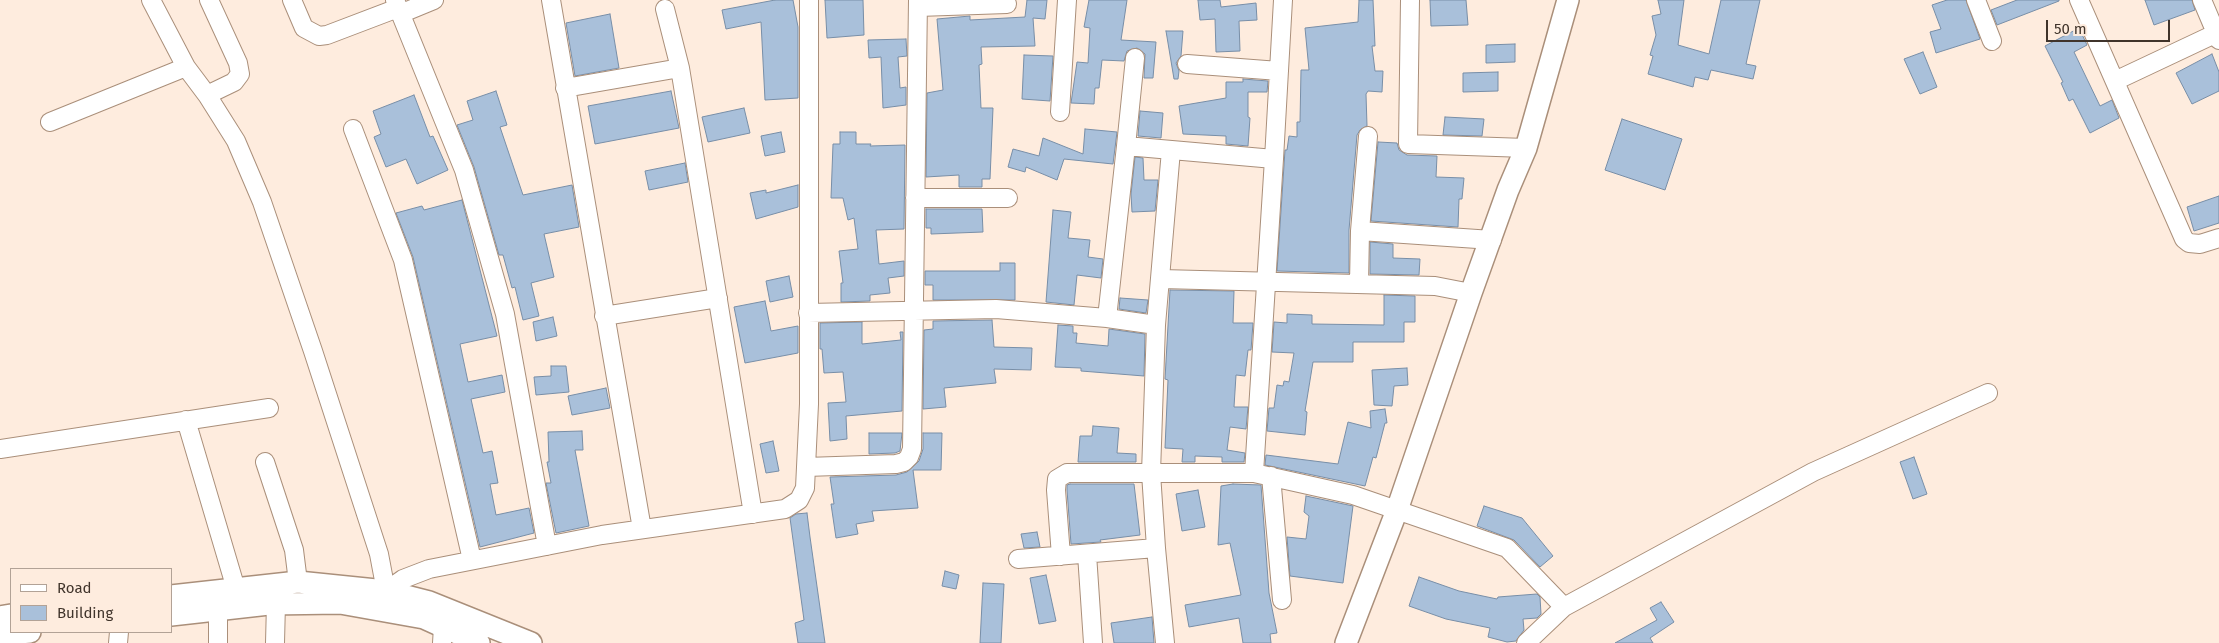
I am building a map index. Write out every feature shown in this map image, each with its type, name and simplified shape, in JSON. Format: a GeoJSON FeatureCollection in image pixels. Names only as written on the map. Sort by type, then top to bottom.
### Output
{"type":"FeatureCollection","features":[{"type":"Feature","properties":{"kind":"main road"},"geometry":{"type":"LineString","coordinates":[[1346,643],[1397,510],[1508,190],[1526,148],[1568,0]]}},
{"type":"Feature","properties":{"kind":"main road"},"geometry":{"type":"LineString","coordinates":[[172,596],[298,582],[383,601],[424,618],[442,635],[479,643]]}},
{"type":"Feature","properties":{"kind":"main road"},"geometry":{"type":"LineString","coordinates":[[172,615],[276,604],[383,601],[429,602],[531,643]]}},
{"type":"Feature","properties":{"kind":"main road"},"geometry":{"type":"LineString","coordinates":[[0,635],[20,633]]}},
{"type":"Feature","properties":{"kind":"street"},"geometry":{"type":"LineString","coordinates":[[151,0],[186,67],[207,95],[236,141],[262,202],[379,554],[383,601]]}},
{"type":"Feature","properties":{"kind":"street"},"geometry":{"type":"LineString","coordinates":[[207,95],[234,82],[240,74],[238,63],[209,0]]}},
{"type":"Feature","properties":{"kind":"street"},"geometry":{"type":"LineString","coordinates":[[292,0],[304,28],[319,36],[327,35],[398,7],[434,0]]}},
{"type":"Feature","properties":{"kind":"street"},"geometry":{"type":"LineString","coordinates":[[551,0],[642,529]]}},
{"type":"Feature","properties":{"kind":"street"},"geometry":{"type":"LineString","coordinates":[[383,601],[404,579],[429,569],[642,529],[786,509],[799,500],[805,488],[809,404],[808,0]]}},
{"type":"Feature","properties":{"kind":"street"},"geometry":{"type":"LineString","coordinates":[[1060,112],[1067,0]]}},
{"type":"Feature","properties":{"kind":"street"},"geometry":{"type":"LineString","coordinates":[[1282,600],[1262,474],[1266,282],[1283,0]]}},
{"type":"Feature","properties":{"kind":"street"},"geometry":{"type":"LineString","coordinates":[[1410,0],[1408,144],[1526,148]]}},
{"type":"Feature","properties":{"kind":"street"},"geometry":{"type":"LineString","coordinates":[[1976,0],[1992,41]]}},
{"type":"Feature","properties":{"kind":"street"},"geometry":{"type":"LineString","coordinates":[[2079,0],[2184,239],[2189,243],[2200,244],[2219,238]]}},
{"type":"Feature","properties":{"kind":"street"},"geometry":{"type":"LineString","coordinates":[[2115,81],[2218,36],[2202,0]]}},
{"type":"Feature","properties":{"kind":"street"},"geometry":{"type":"LineString","coordinates":[[806,467],[896,464],[904,462],[909,457],[912,449],[918,4],[1007,4]]}},
{"type":"Feature","properties":{"kind":"street"},"geometry":{"type":"LineString","coordinates":[[398,7],[464,170],[506,314],[547,546]]}},
{"type":"Feature","properties":{"kind":"street"},"geometry":{"type":"LineString","coordinates":[[666,9],[680,68],[753,514]]}},
{"type":"Feature","properties":{"kind":"street"},"geometry":{"type":"LineString","coordinates":[[1107,318],[1135,58]]}},
{"type":"Feature","properties":{"kind":"street"},"geometry":{"type":"LineString","coordinates":[[1187,64],[1279,71]]}},
{"type":"Feature","properties":{"kind":"street"},"geometry":{"type":"LineString","coordinates":[[50,122],[186,67]]}},
{"type":"Feature","properties":{"kind":"street"},"geometry":{"type":"LineString","coordinates":[[565,88],[680,68]]}},
{"type":"Feature","properties":{"kind":"street"},"geometry":{"type":"LineString","coordinates":[[353,129],[404,260],[472,560]]}},
{"type":"Feature","properties":{"kind":"street"},"geometry":{"type":"LineString","coordinates":[[1359,284],[1360,231],[1368,136]]}},
{"type":"Feature","properties":{"kind":"street"},"geometry":{"type":"LineString","coordinates":[[1126,146],[1274,159]]}},
{"type":"Feature","properties":{"kind":"street"},"geometry":{"type":"LineString","coordinates":[[1165,643],[1151,473],[1156,325],[1171,150]]}},
{"type":"Feature","properties":{"kind":"street"},"geometry":{"type":"LineString","coordinates":[[915,198],[1008,198]]}},
{"type":"Feature","properties":{"kind":"street"},"geometry":{"type":"LineString","coordinates":[[1360,231],[1492,240]]}},
{"type":"Feature","properties":{"kind":"street"},"geometry":{"type":"LineString","coordinates":[[1161,279],[1435,286],[1471,293]]}},
{"type":"Feature","properties":{"kind":"street"},"geometry":{"type":"LineString","coordinates":[[604,316],[718,298]]}},
{"type":"Feature","properties":{"kind":"street"},"geometry":{"type":"LineString","coordinates":[[808,313],[996,310],[1107,318],[1156,325]]}},
{"type":"Feature","properties":{"kind":"street"},"geometry":{"type":"LineString","coordinates":[[1526,643],[1564,607],[1813,472],[1988,394]]}},
{"type":"Feature","properties":{"kind":"street"},"geometry":{"type":"LineString","coordinates":[[0,449],[269,408]]}},
{"type":"Feature","properties":{"kind":"street"},"geometry":{"type":"LineString","coordinates":[[186,420],[236,589]]}},
{"type":"Feature","properties":{"kind":"street"},"geometry":{"type":"LineString","coordinates":[[265,462],[294,550],[298,582]]}},
{"type":"Feature","properties":{"kind":"street"},"geometry":{"type":"LineString","coordinates":[[1061,556],[1056,490],[1057,479],[1067,473],[1262,474],[1353,494],[1507,548],[1564,607]]}},
{"type":"Feature","properties":{"kind":"street"},"geometry":{"type":"LineString","coordinates":[[1018,559],[1156,548]]}},
{"type":"Feature","properties":{"kind":"street"},"geometry":{"type":"LineString","coordinates":[[1087,554],[1093,643]]}},
{"type":"Feature","properties":{"kind":"street"},"geometry":{"type":"LineString","coordinates":[[275,643],[276,604]]}},
{"type":"Feature","properties":{"kind":"street"},"geometry":{"type":"LineString","coordinates":[[218,610],[218,643]]}},
{"type":"Feature","properties":{"kind":"building"},"geometry":{"type":"Polygon","coordinates":[[[775,0],[793,0],[798,27],[798,98],[765,100],[761,22],[726,29],[722,10],[775,0]]]}},
{"type":"Feature","properties":{"kind":"building"},"geometry":{"type":"Polygon","coordinates":[[[825,0],[863,0],[864,35],[827,38],[825,0]]]}},
{"type":"Feature","properties":{"kind":"building"},"geometry":{"type":"Polygon","coordinates":[[[1027,0],[1047,0],[1045,19],[1033,18],[1035,46],[981,47],[982,64],[979,65],[981,108],[993,108],[990,179],[982,179],[982,187],[959,187],[959,175],[926,177],[927,93],[943,90],[937,19],[970,16],[970,20],[1025,17],[1027,0]]]}},
{"type":"Feature","properties":{"kind":"building"},"geometry":{"type":"Polygon","coordinates":[[[1089,0],[1127,0],[1121,40],[1156,42],[1153,78],[1144,78],[1145,54],[1137,48],[1127,51],[1124,61],[1102,60],[1099,88],[1095,88],[1094,104],[1071,103],[1077,62],[1088,63],[1090,28],[1084,27],[1089,0]]]}},
{"type":"Feature","properties":{"kind":"building"},"geometry":{"type":"Polygon","coordinates":[[[1198,0],[1220,0],[1221,7],[1256,3],[1257,20],[1239,21],[1240,51],[1216,52],[1215,19],[1200,20],[1198,0]]]}},
{"type":"Feature","properties":{"kind":"building"},"geometry":{"type":"Polygon","coordinates":[[[1359,0],[1373,0],[1375,46],[1372,46],[1375,71],[1383,71],[1382,92],[1368,91],[1366,94],[1367,126],[1360,130],[1357,135],[1349,230],[1349,273],[1277,271],[1285,150],[1287,150],[1289,136],[1297,137],[1297,122],[1300,122],[1301,70],[1309,70],[1305,28],[1358,22],[1359,0]]]}},
{"type":"Feature","properties":{"kind":"building"},"geometry":{"type":"Polygon","coordinates":[[[1430,0],[1466,0],[1468,25],[1431,26],[1430,0]]]}},
{"type":"Feature","properties":{"kind":"building"},"geometry":{"type":"Polygon","coordinates":[[[1658,0],[1684,0],[1678,45],[1709,54],[1721,0],[1760,0],[1746,64],[1756,66],[1753,79],[1711,70],[1708,80],[1695,77],[1693,87],[1648,74],[1653,56],[1650,55],[1656,35],[1652,16],[1661,14],[1658,0]]]}},
{"type":"Feature","properties":{"kind":"building"},"geometry":{"type":"Polygon","coordinates":[[[1947,0],[1966,0],[1980,39],[1936,53],[1930,32],[1941,29],[1932,5],[1947,0]]]}},
{"type":"Feature","properties":{"kind":"building"},"geometry":{"type":"Polygon","coordinates":[[[2017,0],[2059,1],[1997,25],[1991,10],[2017,0]]]}},
{"type":"Feature","properties":{"kind":"building"},"geometry":{"type":"Polygon","coordinates":[[[2145,0],[2192,0],[2195,10],[2154,25],[2145,0]]]}},
{"type":"Feature","properties":{"kind":"building"},"geometry":{"type":"Polygon","coordinates":[[[610,14],[619,68],[575,76],[566,23],[610,14]]]}},
{"type":"Feature","properties":{"kind":"building"},"geometry":{"type":"Polygon","coordinates":[[[2079,28],[2087,45],[2074,52],[2100,106],[2112,100],[2119,118],[2090,133],[2073,99],[2069,101],[2061,83],[2063,82],[2045,46],[2079,28]]]}},
{"type":"Feature","properties":{"kind":"building"},"geometry":{"type":"Polygon","coordinates":[[[1166,31],[1183,31],[1181,56],[1176,63],[1179,71],[1178,79],[1174,79],[1166,31]]]}},
{"type":"Feature","properties":{"kind":"building"},"geometry":{"type":"Polygon","coordinates":[[[906,39],[907,56],[898,57],[900,88],[906,87],[906,105],[883,108],[881,57],[869,58],[868,40],[906,39]]]}},
{"type":"Feature","properties":{"kind":"building"},"geometry":{"type":"Polygon","coordinates":[[[1515,44],[1515,62],[1486,63],[1486,45],[1515,44]]]}},
{"type":"Feature","properties":{"kind":"building"},"geometry":{"type":"Polygon","coordinates":[[[1923,52],[1937,87],[1920,94],[1904,59],[1923,52]]]}},
{"type":"Feature","properties":{"kind":"building"},"geometry":{"type":"Polygon","coordinates":[[[2212,54],[2219,72],[2219,91],[2192,104],[2176,73],[2212,54]]]}},
{"type":"Feature","properties":{"kind":"building"},"geometry":{"type":"Polygon","coordinates":[[[1024,55],[1053,56],[1050,101],[1022,99],[1024,55]]]}},
{"type":"Feature","properties":{"kind":"building"},"geometry":{"type":"Polygon","coordinates":[[[1498,72],[1498,91],[1463,92],[1463,73],[1498,72]]]}},
{"type":"Feature","properties":{"kind":"building"},"geometry":{"type":"Polygon","coordinates":[[[1243,79],[1268,81],[1267,92],[1248,92],[1248,117],[1250,118],[1248,146],[1226,144],[1226,136],[1183,134],[1179,106],[1226,98],[1226,82],[1243,82],[1243,79]]]}},
{"type":"Feature","properties":{"kind":"building"},"geometry":{"type":"Polygon","coordinates":[[[496,91],[507,125],[500,127],[523,195],[572,185],[579,227],[544,234],[554,277],[531,283],[539,316],[523,320],[515,287],[512,288],[503,255],[499,255],[474,167],[457,125],[473,120],[467,101],[496,91]]]}},
{"type":"Feature","properties":{"kind":"building"},"geometry":{"type":"Polygon","coordinates":[[[671,91],[679,128],[595,144],[588,106],[671,91]]]}},
{"type":"Feature","properties":{"kind":"building"},"geometry":{"type":"Polygon","coordinates":[[[414,95],[430,137],[433,136],[448,170],[417,184],[406,159],[386,167],[374,137],[381,134],[373,111],[414,95]]]}},
{"type":"Feature","properties":{"kind":"building"},"geometry":{"type":"Polygon","coordinates":[[[744,108],[750,133],[708,142],[702,117],[744,108]]]}},
{"type":"Feature","properties":{"kind":"building"},"geometry":{"type":"Polygon","coordinates":[[[1140,111],[1163,113],[1161,138],[1138,136],[1140,111]]]}},
{"type":"Feature","properties":{"kind":"building"},"geometry":{"type":"Polygon","coordinates":[[[1445,117],[1484,119],[1482,136],[1443,135],[1445,117]]]}},
{"type":"Feature","properties":{"kind":"building"},"geometry":{"type":"Polygon","coordinates":[[[1622,119],[1682,139],[1665,190],[1605,170],[1622,119]]]}},
{"type":"Feature","properties":{"kind":"building"},"geometry":{"type":"Polygon","coordinates":[[[1085,129],[1117,132],[1113,164],[1064,159],[1057,180],[1026,167],[1025,172],[1008,167],[1013,149],[1039,156],[1043,138],[1083,154],[1085,129]]]}},
{"type":"Feature","properties":{"kind":"building"},"geometry":{"type":"Polygon","coordinates":[[[781,132],[785,152],[765,156],[761,136],[781,132]]]}},
{"type":"Feature","properties":{"kind":"building"},"geometry":{"type":"Polygon","coordinates":[[[840,132],[856,132],[856,144],[871,144],[870,146],[905,145],[904,229],[876,230],[879,264],[904,261],[904,276],[888,278],[890,293],[870,295],[870,301],[841,302],[841,283],[843,283],[839,251],[858,249],[854,218],[848,220],[843,198],[831,198],[833,144],[840,144],[840,132]]]}},
{"type":"Feature","properties":{"kind":"building"},"geometry":{"type":"Polygon","coordinates":[[[1378,142],[1397,143],[1399,150],[1407,155],[1437,156],[1436,177],[1464,178],[1462,199],[1459,199],[1458,227],[1371,221],[1378,142]]]}},
{"type":"Feature","properties":{"kind":"building"},"geometry":{"type":"Polygon","coordinates":[[[1135,157],[1143,158],[1144,180],[1158,180],[1155,211],[1132,212],[1131,194],[1135,157]]]}},
{"type":"Feature","properties":{"kind":"building"},"geometry":{"type":"Polygon","coordinates":[[[685,163],[688,182],[649,190],[645,171],[685,163]]]}},
{"type":"Feature","properties":{"kind":"building"},"geometry":{"type":"Polygon","coordinates":[[[798,185],[798,207],[756,219],[750,193],[766,190],[766,193],[798,185]]]}},
{"type":"Feature","properties":{"kind":"building"},"geometry":{"type":"Polygon","coordinates":[[[2219,196],[2219,223],[2194,231],[2187,207],[2219,196]]]}},
{"type":"Feature","properties":{"kind":"building"},"geometry":{"type":"Polygon","coordinates":[[[462,200],[497,336],[460,344],[468,382],[502,375],[505,392],[471,399],[483,453],[492,451],[498,483],[490,484],[496,515],[529,508],[534,533],[480,547],[413,257],[396,213],[422,206],[424,210],[462,200]]]}},
{"type":"Feature","properties":{"kind":"building"},"geometry":{"type":"Polygon","coordinates":[[[926,209],[982,209],[983,232],[931,234],[931,228],[926,228],[926,209]]]}},
{"type":"Feature","properties":{"kind":"building"},"geometry":{"type":"Polygon","coordinates":[[[1053,210],[1071,212],[1068,238],[1090,240],[1088,257],[1103,259],[1101,278],[1077,275],[1074,305],[1046,302],[1053,210]]]}},
{"type":"Feature","properties":{"kind":"building"},"geometry":{"type":"Polygon","coordinates":[[[1370,242],[1393,244],[1393,258],[1420,259],[1419,275],[1370,274],[1370,242]]]}},
{"type":"Feature","properties":{"kind":"building"},"geometry":{"type":"Polygon","coordinates":[[[1000,263],[1015,263],[1015,300],[933,300],[933,285],[925,285],[925,271],[1000,271],[1000,263]]]}},
{"type":"Feature","properties":{"kind":"building"},"geometry":{"type":"Polygon","coordinates":[[[789,276],[793,297],[770,302],[766,281],[789,276]]]}},
{"type":"Feature","properties":{"kind":"building"},"geometry":{"type":"Polygon","coordinates":[[[1170,290],[1234,291],[1233,323],[1253,323],[1251,350],[1248,350],[1245,376],[1236,375],[1234,407],[1248,407],[1246,429],[1230,427],[1227,450],[1245,453],[1244,462],[1222,462],[1222,457],[1195,456],[1195,462],[1182,462],[1183,449],[1165,448],[1168,380],[1165,379],[1170,290]]]}},
{"type":"Feature","properties":{"kind":"building"},"geometry":{"type":"Polygon","coordinates":[[[1384,295],[1415,296],[1415,322],[1404,322],[1404,342],[1353,342],[1353,362],[1313,362],[1305,411],[1307,412],[1305,435],[1267,431],[1269,408],[1274,408],[1277,385],[1283,386],[1284,381],[1289,382],[1294,353],[1272,352],[1274,322],[1287,323],[1287,314],[1312,315],[1312,324],[1384,325],[1384,295]]]}},
{"type":"Feature","properties":{"kind":"building"},"geometry":{"type":"Polygon","coordinates":[[[1120,298],[1148,300],[1146,313],[1119,309],[1120,298]]]}},
{"type":"Feature","properties":{"kind":"building"},"geometry":{"type":"Polygon","coordinates":[[[765,301],[771,331],[798,326],[798,353],[745,363],[734,307],[765,301]]]}},
{"type":"Feature","properties":{"kind":"building"},"geometry":{"type":"Polygon","coordinates":[[[553,317],[557,336],[536,341],[533,322],[553,317]]]}},
{"type":"Feature","properties":{"kind":"building"},"geometry":{"type":"Polygon","coordinates":[[[992,320],[994,347],[1032,348],[1031,370],[994,369],[996,383],[944,388],[946,407],[923,409],[924,330],[933,329],[933,321],[992,320]]]}},
{"type":"Feature","properties":{"kind":"building"},"geometry":{"type":"Polygon","coordinates":[[[862,322],[862,344],[901,340],[900,332],[903,332],[902,411],[846,416],[847,439],[830,441],[828,403],[846,402],[843,372],[824,373],[822,349],[820,349],[820,323],[862,322]]]}},
{"type":"Feature","properties":{"kind":"building"},"geometry":{"type":"Polygon","coordinates":[[[1058,325],[1073,326],[1073,333],[1077,333],[1076,343],[1108,346],[1109,329],[1145,334],[1144,376],[1081,371],[1081,368],[1055,367],[1058,325]]]}},
{"type":"Feature","properties":{"kind":"building"},"geometry":{"type":"Polygon","coordinates":[[[551,366],[566,366],[569,392],[536,395],[534,377],[551,376],[551,366]]]}},
{"type":"Feature","properties":{"kind":"building"},"geometry":{"type":"Polygon","coordinates":[[[1407,368],[1408,385],[1394,386],[1392,406],[1374,405],[1372,370],[1407,368]]]}},
{"type":"Feature","properties":{"kind":"building"},"geometry":{"type":"Polygon","coordinates":[[[606,388],[610,408],[572,415],[568,396],[606,388]]]}},
{"type":"Feature","properties":{"kind":"building"},"geometry":{"type":"Polygon","coordinates":[[[1385,409],[1387,423],[1385,423],[1376,458],[1373,457],[1365,486],[1265,465],[1266,455],[1338,464],[1348,422],[1371,428],[1370,411],[1385,409]]]}},
{"type":"Feature","properties":{"kind":"building"},"geometry":{"type":"Polygon","coordinates":[[[1093,426],[1119,428],[1117,453],[1136,454],[1136,462],[1078,462],[1080,436],[1092,436],[1093,426]]]}},
{"type":"Feature","properties":{"kind":"building"},"geometry":{"type":"Polygon","coordinates":[[[582,431],[583,450],[575,450],[589,526],[556,533],[546,483],[551,483],[547,462],[549,462],[548,432],[582,431]]]}},
{"type":"Feature","properties":{"kind":"building"},"geometry":{"type":"Polygon","coordinates":[[[869,433],[902,433],[900,451],[895,453],[869,454],[869,433]]]}},
{"type":"Feature","properties":{"kind":"building"},"geometry":{"type":"Polygon","coordinates":[[[923,433],[942,433],[941,470],[913,470],[918,508],[872,511],[874,521],[856,524],[858,534],[836,538],[831,504],[834,504],[830,477],[896,475],[907,472],[919,461],[923,449],[923,433]]]}},
{"type":"Feature","properties":{"kind":"building"},"geometry":{"type":"Polygon","coordinates":[[[773,441],[779,471],[766,473],[760,444],[773,441]]]}},
{"type":"Feature","properties":{"kind":"building"},"geometry":{"type":"Polygon","coordinates":[[[1914,457],[1927,494],[1913,499],[1900,462],[1914,457]]]}},
{"type":"Feature","properties":{"kind":"building"},"geometry":{"type":"Polygon","coordinates":[[[1134,484],[1140,535],[1100,540],[1101,542],[1071,544],[1067,490],[1067,485],[1134,484]]]}},
{"type":"Feature","properties":{"kind":"building"},"geometry":{"type":"Polygon","coordinates":[[[1233,484],[1261,485],[1269,593],[1277,633],[1270,634],[1271,643],[1243,643],[1239,618],[1189,627],[1185,605],[1241,595],[1230,543],[1218,545],[1221,486],[1233,484]]]}},
{"type":"Feature","properties":{"kind":"building"},"geometry":{"type":"Polygon","coordinates":[[[1198,490],[1205,527],[1182,531],[1176,494],[1198,490]]]}},
{"type":"Feature","properties":{"kind":"building"},"geometry":{"type":"Polygon","coordinates":[[[1306,496],[1353,506],[1343,583],[1290,576],[1287,537],[1306,539],[1309,516],[1304,512],[1306,496]]]}},
{"type":"Feature","properties":{"kind":"building"},"geometry":{"type":"Polygon","coordinates":[[[1484,506],[1522,518],[1553,556],[1540,567],[1514,540],[1477,526],[1484,506]]]}},
{"type":"Feature","properties":{"kind":"building"},"geometry":{"type":"Polygon","coordinates":[[[807,513],[825,643],[798,643],[795,623],[804,620],[790,518],[796,514],[807,513]]]}},
{"type":"Feature","properties":{"kind":"building"},"geometry":{"type":"Polygon","coordinates":[[[1037,532],[1040,547],[1024,548],[1021,534],[1037,532]]]}},
{"type":"Feature","properties":{"kind":"building"},"geometry":{"type":"Polygon","coordinates":[[[945,571],[959,575],[956,589],[942,586],[945,571]]]}},
{"type":"Feature","properties":{"kind":"building"},"geometry":{"type":"Polygon","coordinates":[[[1046,575],[1056,621],[1039,624],[1030,578],[1046,575]]]}},
{"type":"Feature","properties":{"kind":"building"},"geometry":{"type":"Polygon","coordinates":[[[1419,577],[1459,591],[1497,599],[1498,597],[1537,594],[1540,597],[1541,614],[1537,618],[1523,619],[1524,630],[1516,641],[1507,642],[1488,637],[1490,628],[1446,619],[1409,606],[1419,577]]]}},
{"type":"Feature","properties":{"kind":"building"},"geometry":{"type":"Polygon","coordinates":[[[983,583],[1004,584],[1001,643],[980,643],[983,583]]]}},
{"type":"Feature","properties":{"kind":"building"},"geometry":{"type":"Polygon","coordinates":[[[1661,602],[1674,622],[1650,638],[1653,643],[1615,643],[1657,620],[1650,608],[1661,602]]]}},
{"type":"Feature","properties":{"kind":"building"},"geometry":{"type":"Polygon","coordinates":[[[1152,617],[1154,643],[1114,643],[1111,623],[1152,617]]]}}]}
